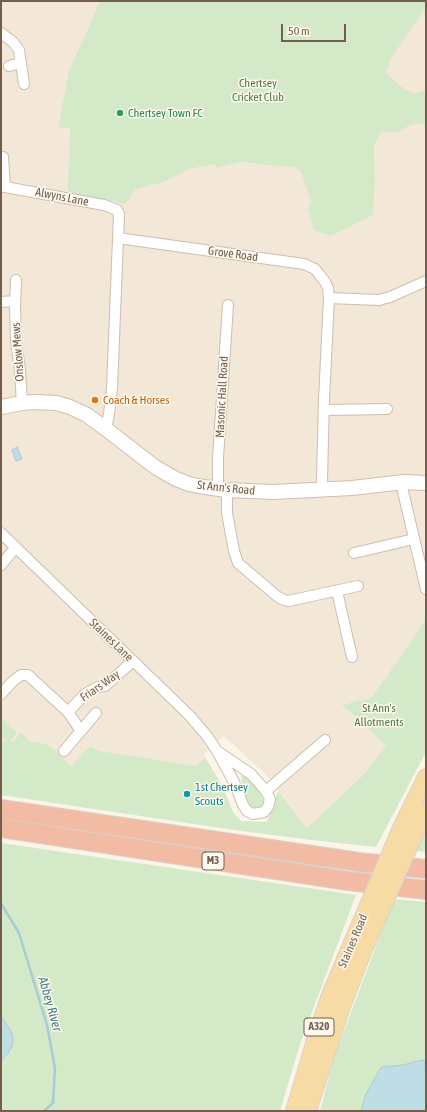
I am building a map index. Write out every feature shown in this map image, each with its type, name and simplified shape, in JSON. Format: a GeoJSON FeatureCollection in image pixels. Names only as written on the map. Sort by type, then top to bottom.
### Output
{"type":"FeatureCollection","features":[{"type":"Feature","properties":{"kind":"highway","name":"M3"},"geometry":{"type":"LineString","coordinates":[[1,808],[359,862],[426,869]]}},
{"type":"Feature","properties":{"kind":"highway","name":"M3"},"geometry":{"type":"LineString","coordinates":[[1,828],[348,881],[426,890]]}},
{"type":"Feature","properties":{"kind":"main road","name":"St Ann's Road"},"geometry":{"type":"LineString","coordinates":[[1,407],[22,403],[45,402],[70,408],[106,429],[149,463],[176,479],[190,484],[222,490],[273,492],[352,488],[401,483],[426,483]]}},
{"type":"Feature","properties":{"kind":"main road","name":"Staines Road"},"geometry":{"type":"LineString","coordinates":[[308,1111],[341,1009],[358,946],[401,828],[426,777]]}},
{"type":"Feature","properties":{"kind":"main road","name":"Staines Road"},"geometry":{"type":"LineString","coordinates":[[294,1111],[318,1030],[358,946],[426,811]]}},
{"type":"Feature","properties":{"kind":"street"},"geometry":{"type":"LineString","coordinates":[[1,33],[14,42],[19,50],[24,84]]}},
{"type":"Feature","properties":{"kind":"street"},"geometry":{"type":"LineString","coordinates":[[9,66],[21,63]]}},
{"type":"Feature","properties":{"kind":"street"},"geometry":{"type":"LineString","coordinates":[[3,157],[3,187]]}},
{"type":"Feature","properties":{"kind":"street","name":"Alwyns Lane"},"geometry":{"type":"LineString","coordinates":[[3,187],[104,205],[117,210],[119,214],[118,238]]}},
{"type":"Feature","properties":{"kind":"street"},"geometry":{"type":"LineString","coordinates":[[106,429],[112,388],[118,238]]}},
{"type":"Feature","properties":{"kind":"street","name":"Grove Road"},"geometry":{"type":"LineString","coordinates":[[118,238],[304,264],[316,269],[328,288],[329,298],[324,410],[323,490]]}},
{"type":"Feature","properties":{"kind":"street","name":"Onslow Mews"},"geometry":{"type":"LineString","coordinates":[[16,280],[16,341],[22,403]]}},
{"type":"Feature","properties":{"kind":"street"},"geometry":{"type":"LineString","coordinates":[[329,298],[379,300],[390,297],[426,281]]}},
{"type":"Feature","properties":{"kind":"street"},"geometry":{"type":"LineString","coordinates":[[1,302],[16,301]]}},
{"type":"Feature","properties":{"kind":"street","name":"Masonic Hall Road"},"geometry":{"type":"LineString","coordinates":[[228,306],[219,442],[222,490],[234,551],[238,563],[278,597],[288,601],[358,586]]}},
{"type":"Feature","properties":{"kind":"street"},"geometry":{"type":"LineString","coordinates":[[324,410],[387,409]]}},
{"type":"Feature","properties":{"kind":"street"},"geometry":{"type":"LineString","coordinates":[[401,483],[414,538],[421,548],[426,590]]}},
{"type":"Feature","properties":{"kind":"street","name":"Staines Lane"},"geometry":{"type":"LineString","coordinates":[[1,533],[190,716],[218,751],[247,811],[253,814],[264,812],[268,807],[270,799],[266,792],[251,774],[218,751]]}},
{"type":"Feature","properties":{"kind":"street"},"geometry":{"type":"LineString","coordinates":[[354,553],[414,538]]}},
{"type":"Feature","properties":{"kind":"street"},"geometry":{"type":"LineString","coordinates":[[1,565],[16,547]]}},
{"type":"Feature","properties":{"kind":"street"},"geometry":{"type":"LineString","coordinates":[[337,591],[352,657]]}},
{"type":"Feature","properties":{"kind":"street","name":"Friars Way"},"geometry":{"type":"LineString","coordinates":[[68,712],[85,694],[98,687],[105,686],[133,661]]}},
{"type":"Feature","properties":{"kind":"street"},"geometry":{"type":"LineString","coordinates":[[1,694],[21,675],[28,675],[68,712],[81,731]]}},
{"type":"Feature","properties":{"kind":"street","name":"Friars Way"},"geometry":{"type":"LineString","coordinates":[[64,751],[96,712]]}},
{"type":"Feature","properties":{"kind":"street"},"geometry":{"type":"LineString","coordinates":[[266,792],[325,740]]}},
{"type":"Feature","properties":{"kind":"shaded area"},"geometry":{"type":"Polygon","coordinates":[[[1,1],[100,1],[69,71],[58,126],[70,127],[67,185],[135,190],[164,182],[190,169],[215,164],[216,168],[241,162],[289,166],[294,167],[301,172],[311,202],[373,215],[375,183],[374,145],[399,100],[385,74],[391,58],[404,37],[424,10],[426,11],[426,618],[371,698],[341,705],[386,746],[362,776],[307,828],[267,776],[224,736],[204,754],[205,757],[196,766],[100,751],[90,746],[71,766],[56,751],[46,744],[29,741],[21,732],[14,741],[8,743],[1,740],[1,1]]]}},
{"type":"Feature","properties":{"kind":"green space","name":"Chertsey Cricket Club"},"geometry":{"type":"Polygon","coordinates":[[[100,1],[426,1],[426,10],[424,10],[391,58],[386,73],[402,87],[414,94],[423,91],[426,93],[426,123],[406,127],[400,132],[382,131],[374,145],[375,183],[373,215],[331,236],[314,230],[308,208],[311,202],[301,172],[294,167],[241,162],[216,168],[215,164],[190,169],[164,182],[135,190],[125,204],[68,192],[67,185],[70,128],[58,127],[69,71],[100,1]]]}},
{"type":"Feature","properties":{"kind":"green space","name":"St Ann's Allotments"},"geometry":{"type":"Polygon","coordinates":[[[426,618],[426,752],[376,847],[234,830],[1,795],[1,740],[7,742],[1,736],[1,722],[3,719],[17,733],[9,742],[14,741],[21,732],[29,741],[46,744],[56,751],[71,766],[90,746],[100,751],[196,766],[205,757],[223,787],[233,812],[241,821],[267,822],[278,791],[307,828],[362,776],[386,746],[341,705],[371,698],[426,618]]]}},
{"type":"Feature","properties":{"kind":"green space"},"geometry":{"type":"Polygon","coordinates":[[[245,775],[259,791],[263,799],[262,807],[256,810],[246,805],[241,777],[245,775]]]}},
{"type":"Feature","properties":{"kind":"green space"},"geometry":{"type":"Polygon","coordinates":[[[426,829],[426,852],[416,851],[426,829]]]}},
{"type":"Feature","properties":{"kind":"green space"},"geometry":{"type":"Polygon","coordinates":[[[1,843],[356,895],[300,1044],[280,1111],[1,1111],[1,1061],[12,1046],[12,1033],[1,1016],[1,843]]]}},
{"type":"Feature","properties":{"kind":"green space"},"geometry":{"type":"Polygon","coordinates":[[[394,899],[426,902],[426,1062],[422,1060],[403,1065],[382,1067],[366,1094],[361,1111],[320,1111],[334,1057],[394,899]]]}},
{"type":"Feature","properties":{"kind":"water"},"geometry":{"type":"Polygon","coordinates":[[[17,447],[22,459],[16,461],[12,450],[17,447]]]}},
{"type":"Feature","properties":{"kind":"water"},"geometry":{"type":"Polygon","coordinates":[[[1,1016],[12,1033],[13,1039],[12,1046],[1,1061],[1,1016]]]}},
{"type":"Feature","properties":{"kind":"water"},"geometry":{"type":"Polygon","coordinates":[[[422,1060],[426,1062],[426,1111],[361,1111],[366,1094],[382,1067],[403,1065],[422,1060]]]}},
{"type":"Feature","properties":{"kind":"waterway","name":"Abbey River"},"geometry":{"type":"LineString","coordinates":[[1,904],[19,933],[47,1025],[55,1068],[53,1103],[44,1111]]}},
{"type":"Feature","properties":{"kind":"place","name":"Chertsey Town FC"},"geometry":{"type":"Point","coordinates":[120,113]}},
{"type":"Feature","properties":{"kind":"place","name":"Coach & Horses"},"geometry":{"type":"Point","coordinates":[95,400]}},
{"type":"Feature","properties":{"kind":"place","name":"1st Chertsey Scouts"},"geometry":{"type":"Point","coordinates":[187,794]}}]}
